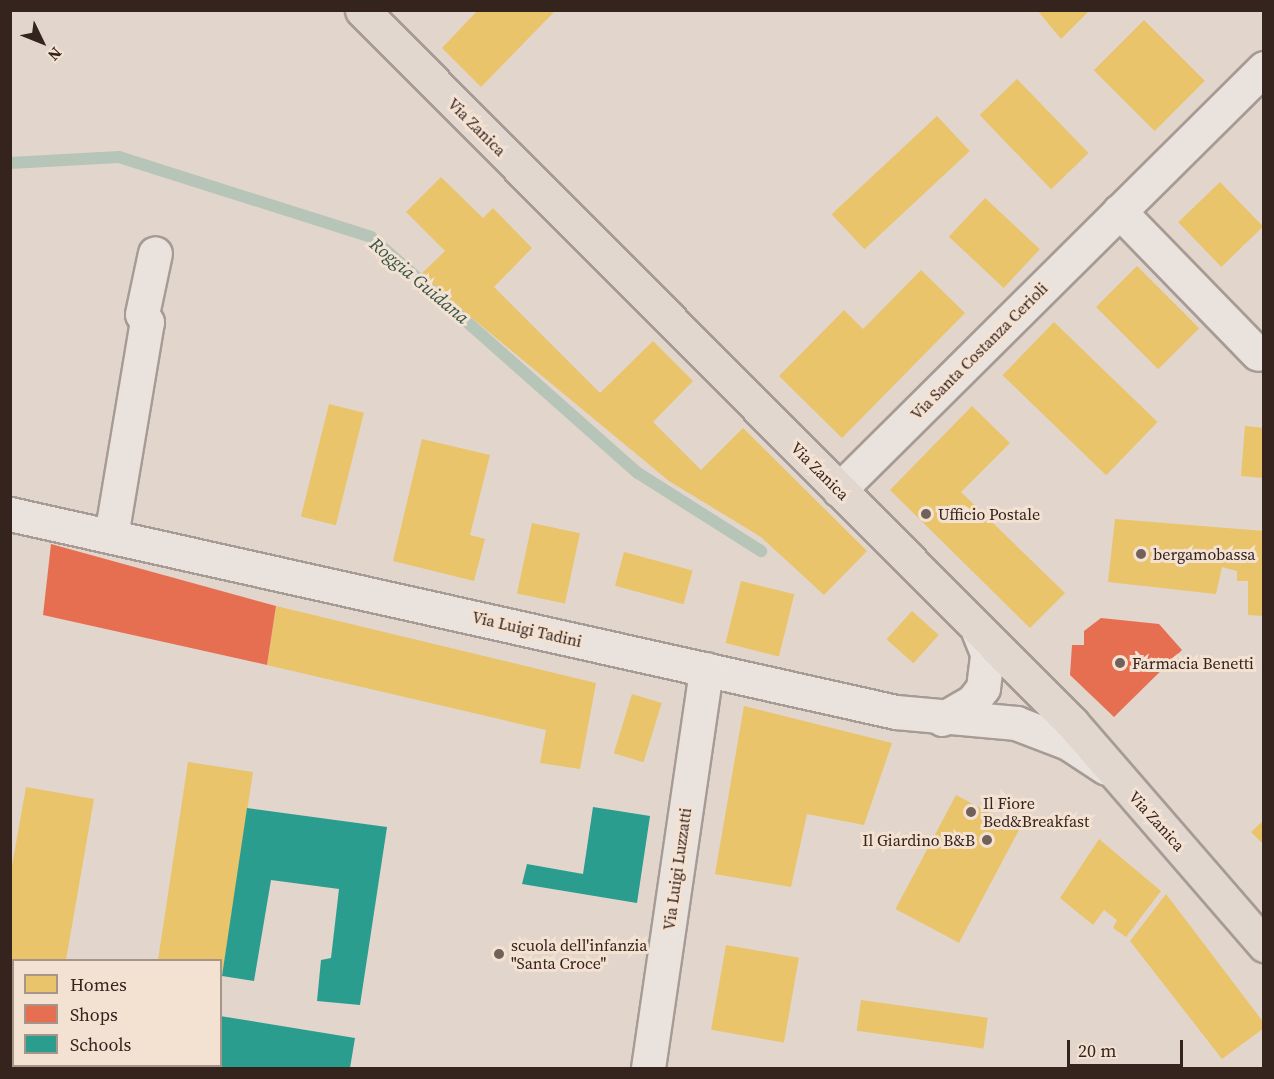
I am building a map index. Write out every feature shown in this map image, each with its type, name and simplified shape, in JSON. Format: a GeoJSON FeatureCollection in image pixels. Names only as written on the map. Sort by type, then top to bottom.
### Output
{"type":"FeatureCollection","features":[{"type":"Feature","properties":{"kind":"main road","name":"Via Zanica"},"geometry":{"type":"LineString","coordinates":[[362,10],[1072,723],[1263,945]]}},
{"type":"Feature","properties":{"kind":"street","name":"Via Santa Costanza Cerioli"},"geometry":{"type":"LineString","coordinates":[[839,490],[1263,68]]}},
{"type":"Feature","properties":{"kind":"street"},"geometry":{"type":"LineString","coordinates":[[1119,211],[1258,354]]}},
{"type":"Feature","properties":{"kind":"street"},"geometry":{"type":"LineString","coordinates":[[111,536],[147,322],[142,314],[155,254]]}},
{"type":"Feature","properties":{"kind":"street","name":"Via Luigi Tadini"},"geometry":{"type":"LineString","coordinates":[[10,514],[706,669],[942,718],[1016,723],[1044,731],[1115,774]]}},
{"type":"Feature","properties":{"kind":"street"},"geometry":{"type":"LineString","coordinates":[[942,718],[972,702],[983,688],[987,653],[978,631]]}},
{"type":"Feature","properties":{"kind":"street","name":"Via Luigi Luzzatti"},"geometry":{"type":"LineString","coordinates":[[648,1068],[706,669]]}},
{"type":"Feature","properties":{"kind":"building: Homes"},"geometry":{"type":"Polygon","coordinates":[[[478,10],[556,10],[481,87],[442,48],[478,10]]]}},
{"type":"Feature","properties":{"kind":"building: Homes"},"geometry":{"type":"Polygon","coordinates":[[[1037,10],[1090,10],[1061,39],[1037,10]]]}},
{"type":"Feature","properties":{"kind":"building: Homes"},"geometry":{"type":"Polygon","coordinates":[[[1144,20],[1205,81],[1155,131],[1094,70],[1144,20]]]}},
{"type":"Feature","properties":{"kind":"building: Homes"},"geometry":{"type":"Polygon","coordinates":[[[1017,79],[1089,153],[1051,189],[980,115],[1017,79]]]}},
{"type":"Feature","properties":{"kind":"building: Homes"},"geometry":{"type":"Polygon","coordinates":[[[937,116],[970,151],[864,249],[832,214],[937,116]]]}},
{"type":"Feature","properties":{"kind":"building: Homes"},"geometry":{"type":"Polygon","coordinates":[[[441,177],[483,218],[493,208],[532,248],[494,287],[600,393],[653,341],[693,381],[653,422],[701,470],[743,428],[867,551],[824,595],[761,537],[669,481],[420,275],[445,251],[406,212],[441,177]]]}},
{"type":"Feature","properties":{"kind":"building: Homes"},"geometry":{"type":"Polygon","coordinates":[[[1220,182],[1263,227],[1221,267],[1178,222],[1220,182]]]}},
{"type":"Feature","properties":{"kind":"building: Homes"},"geometry":{"type":"Polygon","coordinates":[[[985,198],[1040,249],[1004,288],[949,237],[985,198]]]}},
{"type":"Feature","properties":{"kind":"building: Homes"},"geometry":{"type":"Polygon","coordinates":[[[1137,266],[1199,328],[1158,369],[1096,307],[1137,266]]]}},
{"type":"Feature","properties":{"kind":"building: Homes"},"geometry":{"type":"Polygon","coordinates":[[[921,270],[965,313],[842,438],[779,376],[844,310],[863,329],[921,270]]]}},
{"type":"Feature","properties":{"kind":"building: Homes"},"geometry":{"type":"Polygon","coordinates":[[[1054,322],[1158,422],[1106,475],[1003,375],[1054,322]]]}},
{"type":"Feature","properties":{"kind":"building: Homes"},"geometry":{"type":"Polygon","coordinates":[[[329,404],[364,413],[336,525],[301,517],[329,404]]]}},
{"type":"Feature","properties":{"kind":"building: Homes"},"geometry":{"type":"Polygon","coordinates":[[[972,406],[1010,443],[961,492],[1065,593],[1030,628],[890,490],[972,406]]]}},
{"type":"Feature","properties":{"kind":"building: Homes"},"geometry":{"type":"Polygon","coordinates":[[[1245,426],[1264,428],[1264,478],[1241,476],[1245,426]]]}},
{"type":"Feature","properties":{"kind":"building: Homes"},"geometry":{"type":"Polygon","coordinates":[[[422,439],[490,455],[470,535],[485,539],[474,581],[393,561],[422,439]]]}},
{"type":"Feature","properties":{"kind":"building: Homes"},"geometry":{"type":"Polygon","coordinates":[[[1115,519],[1264,531],[1264,616],[1248,615],[1248,581],[1237,581],[1237,571],[1222,567],[1216,594],[1108,582],[1115,519]]]}},
{"type":"Feature","properties":{"kind":"building: Homes"},"geometry":{"type":"Polygon","coordinates":[[[532,523],[580,533],[565,604],[517,593],[532,523]]]}},
{"type":"Feature","properties":{"kind":"building: Homes"},"geometry":{"type":"Polygon","coordinates":[[[624,552],[693,570],[684,604],[615,586],[624,552]]]}},
{"type":"Feature","properties":{"kind":"building: Homes"},"geometry":{"type":"Polygon","coordinates":[[[741,581],[794,594],[779,656],[726,643],[741,581]]]}},
{"type":"Feature","properties":{"kind":"building: Homes"},"geometry":{"type":"Polygon","coordinates":[[[276,606],[596,683],[580,769],[540,763],[546,730],[267,665],[276,606]]]}},
{"type":"Feature","properties":{"kind":"building: Homes"},"geometry":{"type":"Polygon","coordinates":[[[912,611],[939,635],[913,663],[887,639],[912,611]]]}},
{"type":"Feature","properties":{"kind":"building: Homes"},"geometry":{"type":"Polygon","coordinates":[[[632,694],[662,703],[644,762],[614,753],[632,694]]]}},
{"type":"Feature","properties":{"kind":"building: Homes"},"geometry":{"type":"Polygon","coordinates":[[[744,706],[892,743],[864,825],[807,814],[791,887],[715,874],[744,706]]]}},
{"type":"Feature","properties":{"kind":"building: Homes"},"geometry":{"type":"Polygon","coordinates":[[[188,762],[253,772],[222,977],[222,959],[158,959],[188,762]]]}},
{"type":"Feature","properties":{"kind":"building: Homes"},"geometry":{"type":"Polygon","coordinates":[[[26,787],[94,799],[66,959],[12,960],[10,877],[26,787]]]}},
{"type":"Feature","properties":{"kind":"building: Homes"},"geometry":{"type":"Polygon","coordinates":[[[956,795],[1020,829],[959,943],[895,909],[956,795]]]}},
{"type":"Feature","properties":{"kind":"building: Homes"},"geometry":{"type":"Polygon","coordinates":[[[1264,820],[1264,845],[1251,832],[1264,820]]]}},
{"type":"Feature","properties":{"kind":"building: Homes"},"geometry":{"type":"Polygon","coordinates":[[[1099,839],[1161,891],[1126,937],[1113,928],[1117,920],[1104,910],[1093,925],[1060,898],[1099,839]]]}},
{"type":"Feature","properties":{"kind":"building: Homes"},"geometry":{"type":"Polygon","coordinates":[[[1166,894],[1264,1023],[1264,1028],[1222,1059],[1130,941],[1166,894]]]}},
{"type":"Feature","properties":{"kind":"building: Homes"},"geometry":{"type":"Polygon","coordinates":[[[726,945],[799,958],[784,1043],[711,1030],[726,945]]]}},
{"type":"Feature","properties":{"kind":"building: Homes"},"geometry":{"type":"Polygon","coordinates":[[[861,1000],[988,1018],[983,1049],[857,1031],[861,1000]]]}},
{"type":"Feature","properties":{"kind":"building: Shops"},"geometry":{"type":"Polygon","coordinates":[[[51,544],[276,606],[267,665],[43,615],[51,544]]]}},
{"type":"Feature","properties":{"kind":"building: Shops","name":"Farmacia Benetti"},"geometry":{"type":"Polygon","coordinates":[[[1101,618],[1159,624],[1182,650],[1114,717],[1070,675],[1072,645],[1084,645],[1084,631],[1101,618]]]}},
{"type":"Feature","properties":{"kind":"building: Schools"},"geometry":{"type":"Polygon","coordinates":[[[593,807],[650,816],[637,903],[522,884],[527,864],[583,874],[593,807]]]}},
{"type":"Feature","properties":{"kind":"building: Schools"},"geometry":{"type":"Polygon","coordinates":[[[247,808],[387,827],[360,1005],[317,1001],[321,960],[331,958],[339,889],[271,880],[254,981],[222,976],[247,808]]]}},
{"type":"Feature","properties":{"kind":"building: Schools"},"geometry":{"type":"Polygon","coordinates":[[[222,1016],[355,1038],[350,1068],[175,1067],[222,1067],[222,1016]]]}},
{"type":"Feature","properties":{"kind":"waterway","name":"Roggia Guidana"},"geometry":{"type":"LineString","coordinates":[[10,163],[119,157],[371,237],[638,473],[761,551]]}},
{"type":"Feature","properties":{"kind":"place","name":"Ufficio Postale"},"geometry":{"type":"Point","coordinates":[926,514]}},
{"type":"Feature","properties":{"kind":"place","name":"bergamobassa"},"geometry":{"type":"Point","coordinates":[1141,554]}},
{"type":"Feature","properties":{"kind":"place","name":"Farmacia Benetti"},"geometry":{"type":"Point","coordinates":[1120,663]}},
{"type":"Feature","properties":{"kind":"place","name":"Il Fiore Bed&Breakfast"},"geometry":{"type":"Point","coordinates":[971,812]}},
{"type":"Feature","properties":{"kind":"place","name":"Il Giardino B&B"},"geometry":{"type":"Point","coordinates":[987,840]}},
{"type":"Feature","properties":{"kind":"place","name":"scuola dell'infanzia \"Santa Croce\""},"geometry":{"type":"Point","coordinates":[499,954]}}]}
